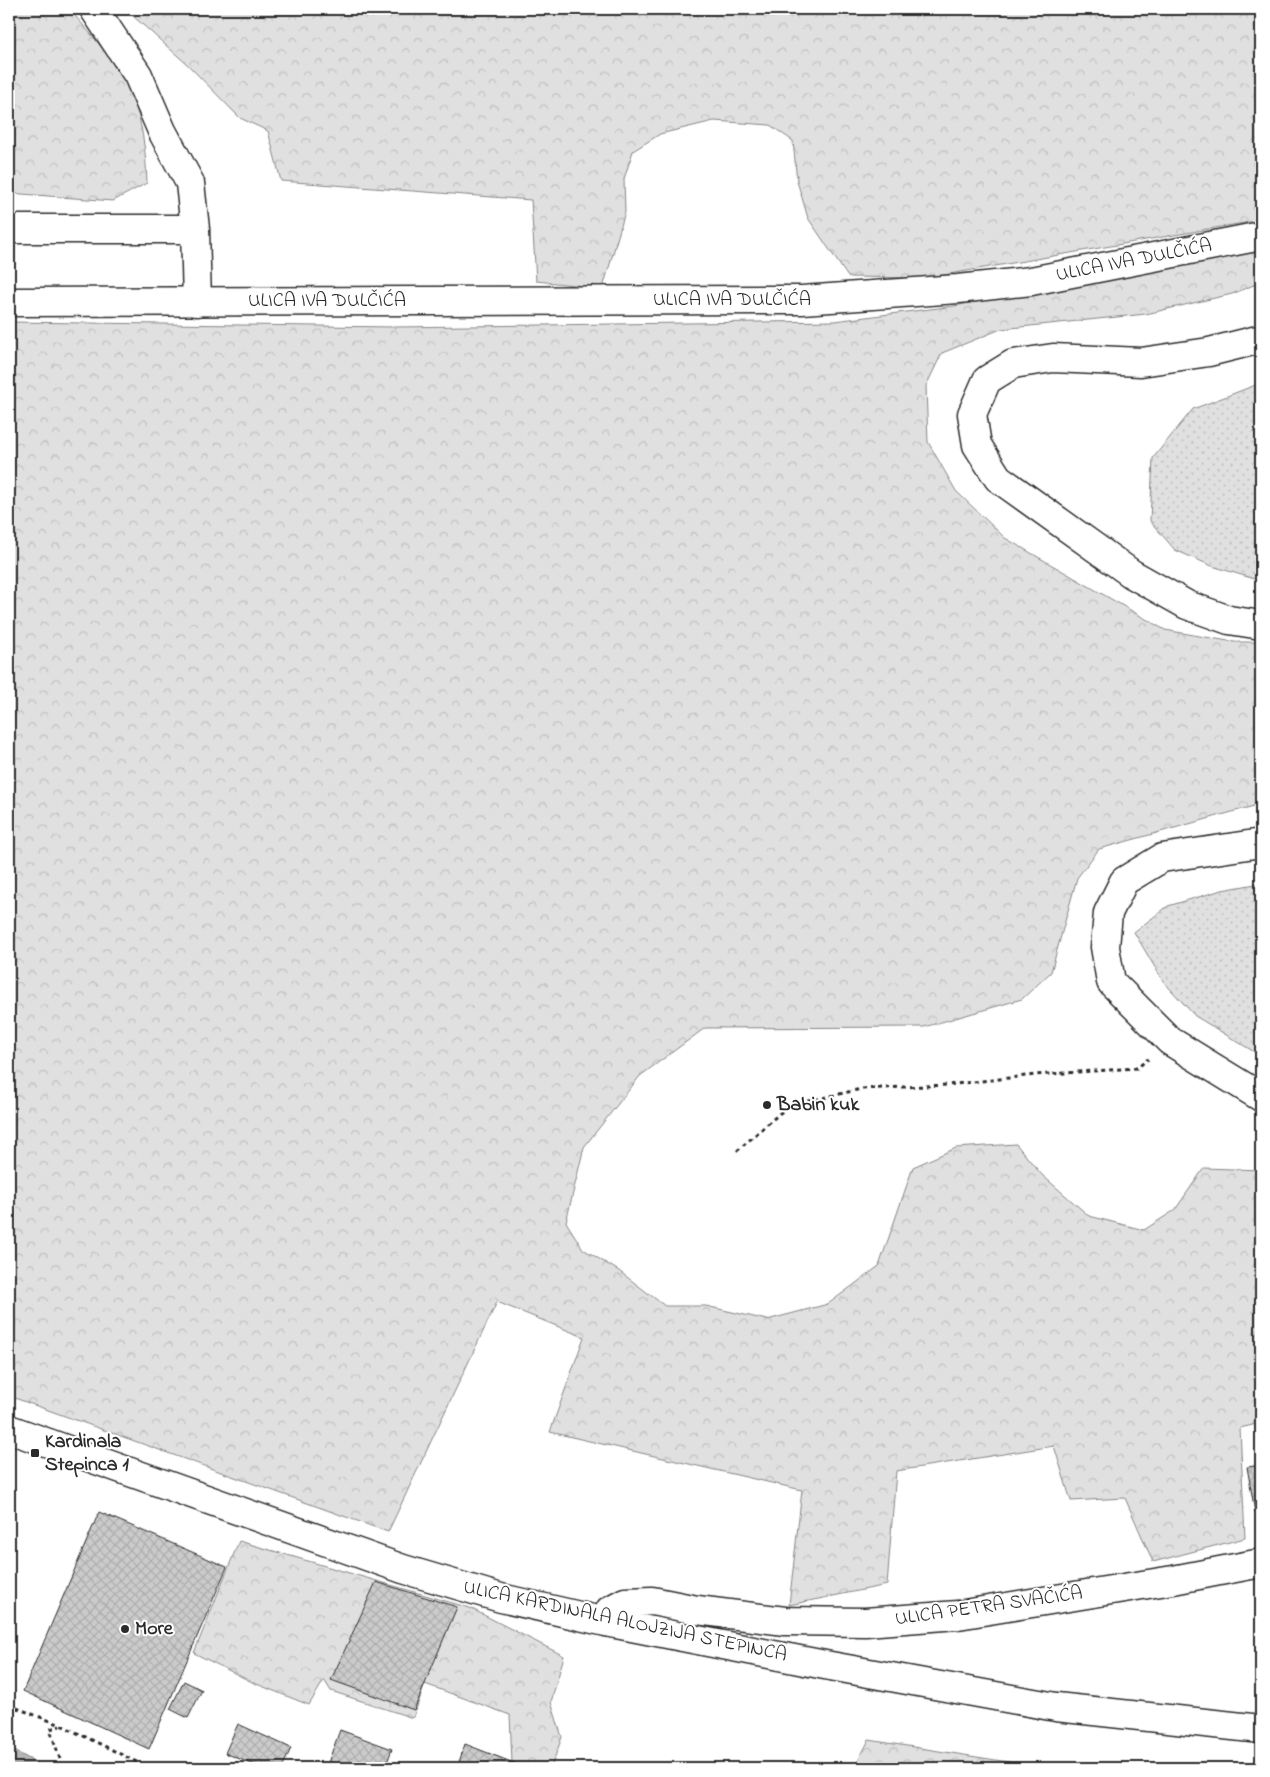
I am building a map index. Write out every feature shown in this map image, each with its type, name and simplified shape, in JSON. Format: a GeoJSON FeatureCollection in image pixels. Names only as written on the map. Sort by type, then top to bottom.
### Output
{"type":"FeatureCollection","features":[{"type":"Feature","properties":{"kind":"street"},"geometry":{"type":"LineString","coordinates":[[94,9],[138,75],[162,131],[190,183],[195,229],[197,302]]}},
{"type":"Feature","properties":{"kind":"street"},"geometry":{"type":"LineString","coordinates":[[9,228],[195,229]]}},
{"type":"Feature","properties":{"kind":"street","name":"ULICA IVA DULČIĆA"},"geometry":{"type":"LineString","coordinates":[[9,302],[802,300],[875,296],[1031,281],[1261,236]]}},
{"type":"Feature","properties":{"kind":"street"},"geometry":{"type":"LineString","coordinates":[[1261,339],[1209,352],[1141,362],[1053,358],[1013,364],[988,380],[972,414],[977,445],[998,478],[1132,574],[1187,605],[1229,620],[1261,624]]}},
{"type":"Feature","properties":{"kind":"street"},"geometry":{"type":"LineString","coordinates":[[1261,843],[1162,858],[1124,881],[1108,913],[1105,947],[1111,982],[1170,1042],[1261,1097]]}},
{"type":"Feature","properties":{"kind":"street","name":"ULICA KARDINALA ALOJZIJA STEPINCA"},"geometry":{"type":"LineString","coordinates":[[9,1429],[403,1569],[501,1598],[606,1622],[825,1665],[1056,1707],[1261,1729]]}},
{"type":"Feature","properties":{"kind":"street","name":"ULICA PETRA SVAČIĆA"},"geometry":{"type":"LineString","coordinates":[[606,1622],[610,1610],[625,1602],[652,1601],[697,1610],[785,1621],[865,1622],[958,1615],[1173,1580],[1261,1563]]}},
{"type":"Feature","properties":{"kind":"path"},"geometry":{"type":"LineString","coordinates":[[737,1151],[788,1106],[861,1089],[947,1084],[1035,1075],[1137,1068],[1170,1042]]}},
{"type":"Feature","properties":{"kind":"path"},"geometry":{"type":"LineString","coordinates":[[9,1705],[61,1725],[149,1768]]}},
{"type":"Feature","properties":{"kind":"path"},"geometry":{"type":"LineString","coordinates":[[60,1759],[50,1729],[61,1725]]}},
{"type":"Feature","properties":{"kind":"green space"},"geometry":{"type":"Polygon","coordinates":[[[9,9],[69,9],[104,50],[126,84],[136,106],[143,139],[147,183],[113,201],[9,193],[9,9]]]}},
{"type":"Feature","properties":{"kind":"green space"},"geometry":{"type":"Polygon","coordinates":[[[125,9],[1261,9],[1261,220],[926,278],[848,277],[808,218],[797,181],[793,141],[770,125],[714,121],[660,134],[633,151],[624,179],[625,212],[603,288],[536,281],[531,200],[281,181],[268,131],[240,118],[188,65],[125,9]]]}},
{"type":"Feature","properties":{"kind":"green space"},"geometry":{"type":"Polygon","coordinates":[[[1261,249],[1261,282],[1232,294],[1146,314],[1001,329],[942,353],[926,386],[928,442],[956,491],[1005,538],[1165,630],[1234,642],[1261,642],[1261,804],[1099,849],[1077,878],[1051,972],[1022,999],[924,1027],[705,1028],[640,1076],[584,1147],[566,1222],[583,1249],[619,1271],[665,1306],[706,1306],[767,1320],[828,1304],[879,1266],[913,1167],[956,1148],[1016,1144],[1042,1175],[1089,1216],[1144,1230],[1175,1210],[1204,1168],[1261,1170],[1261,1423],[1240,1428],[1245,1538],[1153,1562],[1125,1498],[1071,1501],[1054,1446],[896,1471],[887,1585],[789,1605],[802,1490],[550,1432],[584,1337],[497,1302],[388,1532],[9,1396],[9,322],[395,327],[834,321],[954,306],[1261,249]]]}},
{"type":"Feature","properties":{"kind":"green space"},"geometry":{"type":"Polygon","coordinates":[[[1261,383],[1261,581],[1212,566],[1175,550],[1150,521],[1153,458],[1193,409],[1261,383]]]}},
{"type":"Feature","properties":{"kind":"green space"},"geometry":{"type":"Polygon","coordinates":[[[1261,883],[1261,1056],[1195,1016],[1163,981],[1134,932],[1168,906],[1222,890],[1261,883]]]}},
{"type":"Feature","properties":{"kind":"green space"},"geometry":{"type":"Polygon","coordinates":[[[239,1541],[470,1608],[564,1656],[551,1702],[562,1737],[551,1768],[528,1768],[512,1762],[510,1715],[425,1684],[413,1718],[331,1691],[324,1680],[309,1705],[254,1683],[194,1653],[239,1541]]]}},
{"type":"Feature","properties":{"kind":"green space"},"geometry":{"type":"Polygon","coordinates":[[[869,1740],[1040,1767],[1040,1768],[854,1768],[869,1740]]]}},
{"type":"Feature","properties":{"kind":"shaded area"},"geometry":{"type":"Polygon","coordinates":[[[9,1748],[46,1768],[9,1768],[9,1748]]]}},
{"type":"Feature","properties":{"kind":"building"},"geometry":{"type":"Polygon","coordinates":[[[1261,1465],[1261,1511],[1255,1512],[1247,1467],[1261,1465]]]}},
{"type":"Feature","properties":{"kind":"building","name":"More"},"geometry":{"type":"Polygon","coordinates":[[[99,1512],[227,1567],[149,1749],[23,1691],[99,1512]]]}},
{"type":"Feature","properties":{"kind":"building"},"geometry":{"type":"Polygon","coordinates":[[[376,1582],[457,1607],[414,1710],[331,1680],[376,1582]]]}},
{"type":"Feature","properties":{"kind":"building"},"geometry":{"type":"Polygon","coordinates":[[[184,1681],[202,1690],[188,1718],[170,1709],[184,1681]]]}},
{"type":"Feature","properties":{"kind":"building"},"geometry":{"type":"Polygon","coordinates":[[[238,1724],[291,1748],[282,1768],[262,1768],[225,1753],[238,1724]]]}},
{"type":"Feature","properties":{"kind":"building"},"geometry":{"type":"Polygon","coordinates":[[[340,1730],[392,1749],[385,1768],[326,1768],[340,1730]]]}},
{"type":"Feature","properties":{"kind":"building"},"geometry":{"type":"Polygon","coordinates":[[[465,1744],[519,1765],[518,1768],[457,1768],[465,1744]]]}},
{"type":"Feature","properties":{"kind":"place","name":"Babin kuk"},"geometry":{"type":"Point","coordinates":[767,1105]}},
{"type":"Feature","properties":{"kind":"place","name":"Kardinala Stepinca 1"},"geometry":{"type":"Point","coordinates":[35,1453]}},
{"type":"Feature","properties":{"kind":"place","name":"More"},"geometry":{"type":"Point","coordinates":[125,1629]}}]}
